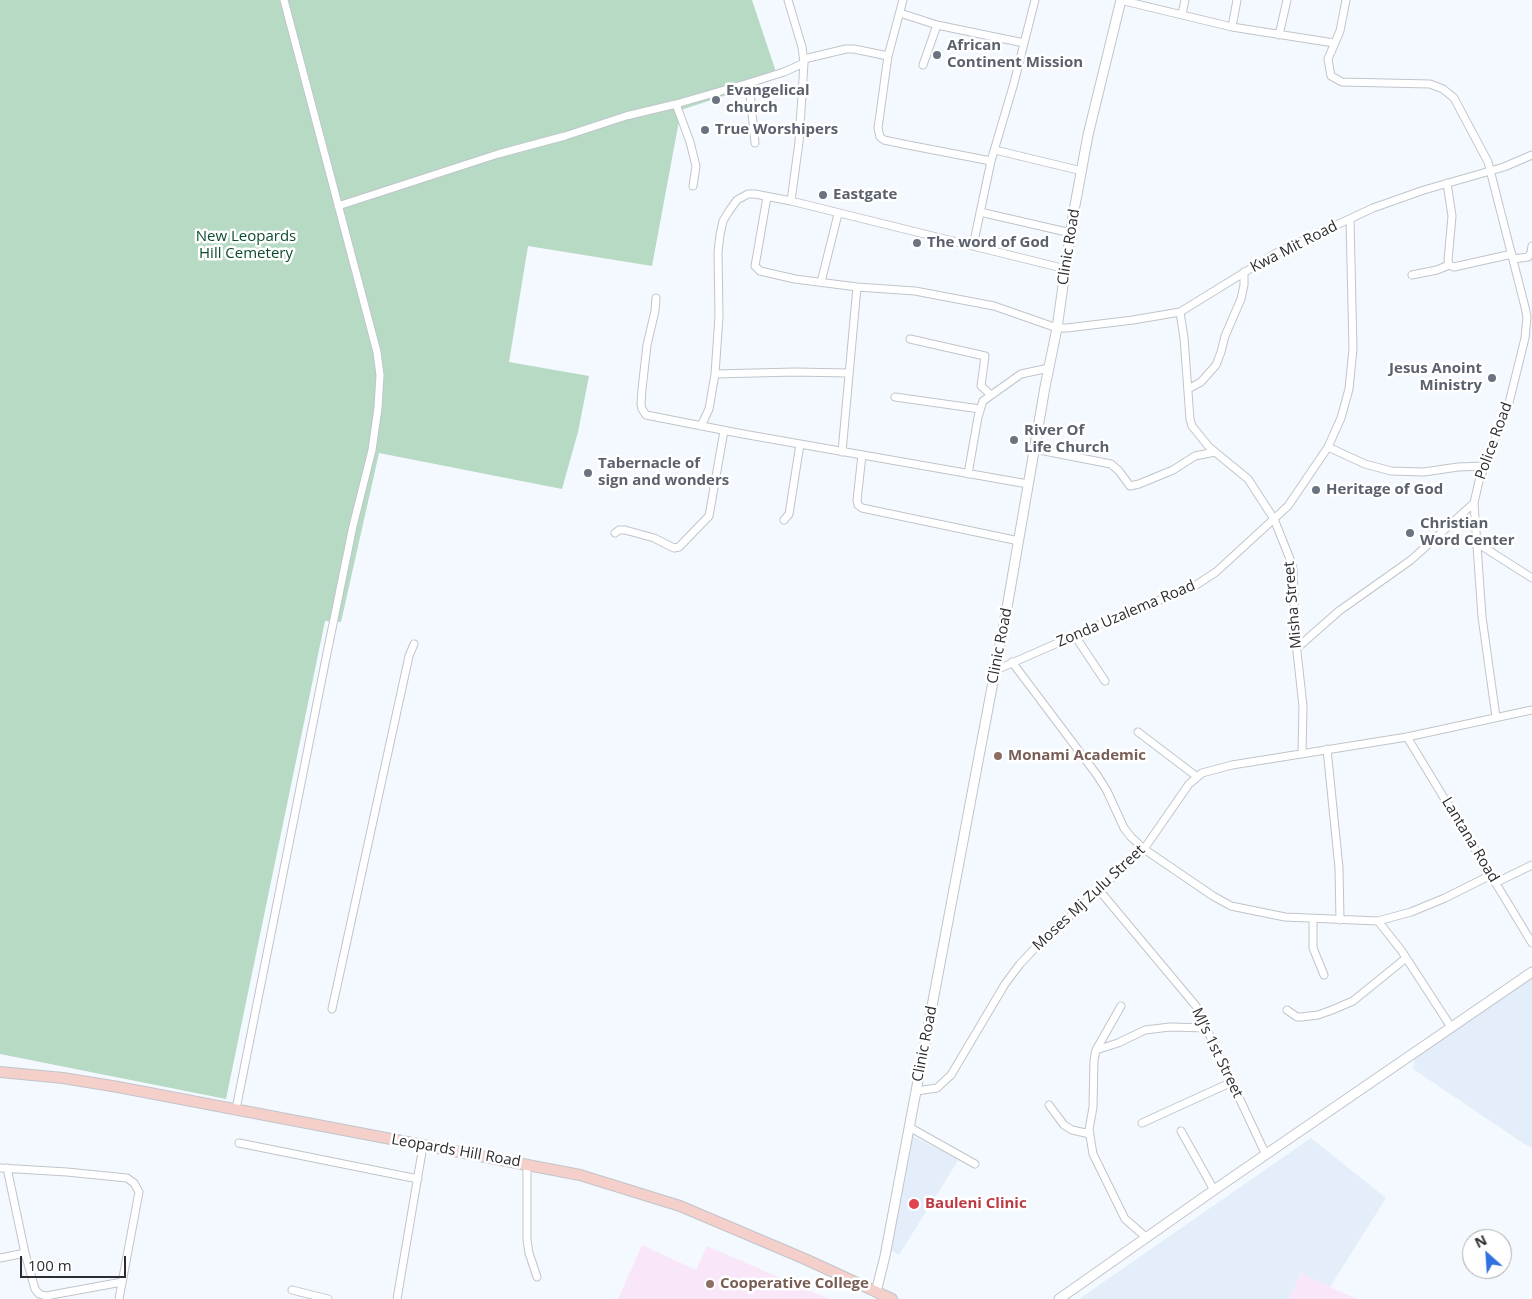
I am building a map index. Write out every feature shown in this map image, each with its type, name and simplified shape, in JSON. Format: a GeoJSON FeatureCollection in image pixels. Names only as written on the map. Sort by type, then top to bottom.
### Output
{"type":"FeatureCollection","features":[{"type":"Feature","properties":{"kind":"main road","name":"Leopards Hill Road"},"geometry":{"type":"LineString","coordinates":[[0,1072],[81,1081],[580,1175],[680,1206],[805,1259],[892,1299]]}},
{"type":"Feature","properties":{"kind":"street"},"geometry":{"type":"LineString","coordinates":[[236,1109],[353,526],[372,450],[378,408],[380,375],[377,352],[284,0]]}},
{"type":"Feature","properties":{"kind":"street"},"geometry":{"type":"LineString","coordinates":[[788,0],[804,61],[799,142],[791,201]]}},
{"type":"Feature","properties":{"kind":"street"},"geometry":{"type":"LineString","coordinates":[[903,0],[888,56],[878,128],[880,137],[884,140],[991,161]]}},
{"type":"Feature","properties":{"kind":"street"},"geometry":{"type":"LineString","coordinates":[[973,246],[991,161],[1035,0]]}},
{"type":"Feature","properties":{"kind":"street"},"geometry":{"type":"LineString","coordinates":[[1121,0],[1232,27],[1334,43],[1340,31],[1346,0]]}},
{"type":"Feature","properties":{"kind":"street","name":"Clinic Road"},"geometry":{"type":"LineString","coordinates":[[876,1292],[885,1256],[996,670],[1057,328],[1088,135],[1121,0]]}},
{"type":"Feature","properties":{"kind":"street"},"geometry":{"type":"LineString","coordinates":[[1182,14],[1184,0]]}},
{"type":"Feature","properties":{"kind":"street"},"geometry":{"type":"LineString","coordinates":[[1232,27],[1237,0]]}},
{"type":"Feature","properties":{"kind":"street"},"geometry":{"type":"LineString","coordinates":[[1279,35],[1287,0]]}},
{"type":"Feature","properties":{"kind":"street"},"geometry":{"type":"LineString","coordinates":[[900,13],[937,25],[1024,43]]}},
{"type":"Feature","properties":{"kind":"street"},"geometry":{"type":"LineString","coordinates":[[923,65],[937,25]]}},
{"type":"Feature","properties":{"kind":"street","name":"Police Road"},"geometry":{"type":"LineString","coordinates":[[1334,43],[1329,53],[1328,65],[1331,76],[1338,80],[1430,84],[1448,93],[1459,106],[1484,152],[1491,170],[1513,257],[1525,307],[1526,329],[1506,414],[1485,466],[1474,503],[1482,617],[1496,717]]}},
{"type":"Feature","properties":{"kind":"street"},"geometry":{"type":"LineString","coordinates":[[338,206],[498,154],[565,136],[626,116],[749,83],[784,72],[804,61],[846,49],[888,56]]}},
{"type":"Feature","properties":{"kind":"street"},"geometry":{"type":"LineString","coordinates":[[749,83],[755,143]]}},
{"type":"Feature","properties":{"kind":"street"},"geometry":{"type":"LineString","coordinates":[[676,104],[694,156],[696,166],[693,186]]}},
{"type":"Feature","properties":{"kind":"street"},"geometry":{"type":"LineString","coordinates":[[995,150],[1082,171]]}},
{"type":"Feature","properties":{"kind":"street","name":"Kwa Mit Road"},"geometry":{"type":"LineString","coordinates":[[1057,328],[1133,320],[1180,312],[1244,272],[1293,245],[1373,208],[1446,183],[1518,162],[1532,155]]}},
{"type":"Feature","properties":{"kind":"street"},"geometry":{"type":"LineString","coordinates":[[1446,183],[1452,216],[1448,260],[1450,265]]}},
{"type":"Feature","properties":{"kind":"street"},"geometry":{"type":"LineString","coordinates":[[701,426],[709,409],[716,374],[719,316],[718,252],[723,221],[737,200],[748,194],[791,201],[1066,269]]}},
{"type":"Feature","properties":{"kind":"street"},"geometry":{"type":"LineString","coordinates":[[766,197],[755,266],[757,269],[776,275],[857,288],[915,291],[994,306],[1057,328]]}},
{"type":"Feature","properties":{"kind":"street"},"geometry":{"type":"LineString","coordinates":[[980,212],[1071,233]]}},
{"type":"Feature","properties":{"kind":"street"},"geometry":{"type":"LineString","coordinates":[[822,282],[838,214]]}},
{"type":"Feature","properties":{"kind":"street","name":"Zonda Uzalema Road"},"geometry":{"type":"LineString","coordinates":[[996,670],[1133,610],[1190,589],[1206,580],[1288,506],[1328,447],[1341,418],[1349,389],[1352,364],[1350,219]]}},
{"type":"Feature","properties":{"kind":"street"},"geometry":{"type":"LineString","coordinates":[[1412,274],[1437,270],[1450,265],[1454,267],[1513,257],[1528,257],[1532,246]]}},
{"type":"Feature","properties":{"kind":"street"},"geometry":{"type":"LineString","coordinates":[[1188,389],[1202,382],[1216,365],[1225,336],[1241,299],[1244,272]]}},
{"type":"Feature","properties":{"kind":"street"},"geometry":{"type":"LineString","coordinates":[[842,452],[857,288]]}},
{"type":"Feature","properties":{"kind":"street"},"geometry":{"type":"LineString","coordinates":[[656,298],[647,345],[642,389],[642,410],[646,415],[724,431],[1028,484]]}},
{"type":"Feature","properties":{"kind":"street","name":"Misha Street"},"geometry":{"type":"LineString","coordinates":[[1180,312],[1192,426],[1196,434],[1215,452],[1248,479],[1274,519],[1293,570],[1292,596],[1302,706],[1302,754]]}},
{"type":"Feature","properties":{"kind":"street"},"geometry":{"type":"LineString","coordinates":[[910,339],[985,356],[982,386],[991,395]]}},
{"type":"Feature","properties":{"kind":"street"},"geometry":{"type":"LineString","coordinates":[[968,474],[983,401],[1022,374],[1049,368]]}},
{"type":"Feature","properties":{"kind":"street"},"geometry":{"type":"LineString","coordinates":[[716,374],[848,373]]}},
{"type":"Feature","properties":{"kind":"street"},"geometry":{"type":"LineString","coordinates":[[895,398],[980,409]]}},
{"type":"Feature","properties":{"kind":"street"},"geometry":{"type":"LineString","coordinates":[[616,533],[620,530],[625,530],[654,538],[674,548],[679,547],[709,516],[724,431]]}},
{"type":"Feature","properties":{"kind":"street"},"geometry":{"type":"LineString","coordinates":[[784,520],[789,514],[800,444]]}},
{"type":"Feature","properties":{"kind":"street"},"geometry":{"type":"LineString","coordinates":[[1328,447],[1364,464],[1391,471],[1424,472],[1458,467],[1485,466]]}},
{"type":"Feature","properties":{"kind":"street"},"geometry":{"type":"LineString","coordinates":[[1034,449],[1111,464],[1119,470],[1130,486],[1173,470],[1195,456],[1215,452]]}},
{"type":"Feature","properties":{"kind":"street"},"geometry":{"type":"LineString","coordinates":[[862,455],[857,500],[858,505],[862,508],[1019,541]]}},
{"type":"Feature","properties":{"kind":"street"},"geometry":{"type":"LineString","coordinates":[[1297,648],[1339,611],[1411,560],[1474,503]]}},
{"type":"Feature","properties":{"kind":"street"},"geometry":{"type":"LineString","coordinates":[[1477,542],[1532,578]]}},
{"type":"Feature","properties":{"kind":"street"},"geometry":{"type":"LineString","coordinates":[[1075,636],[1105,681]]}},
{"type":"Feature","properties":{"kind":"street"},"geometry":{"type":"LineString","coordinates":[[332,1010],[409,656],[414,644]]}},
{"type":"Feature","properties":{"kind":"street"},"geometry":{"type":"LineString","coordinates":[[1012,662],[1097,775],[1107,791],[1124,828],[1131,837],[1144,849],[1231,906],[1285,917],[1378,921],[1411,912],[1491,876]]}},
{"type":"Feature","properties":{"kind":"street"},"geometry":{"type":"LineString","coordinates":[[1138,732],[1196,776],[1211,769],[1407,737],[1532,710]]}},
{"type":"Feature","properties":{"kind":"street","name":"Lantana Road"},"geometry":{"type":"LineString","coordinates":[[1407,737],[1531,938]]}},
{"type":"Feature","properties":{"kind":"street"},"geometry":{"type":"LineString","coordinates":[[1327,749],[1339,868],[1340,920]]}},
{"type":"Feature","properties":{"kind":"street","name":"Moses Mj Zulu Street"},"geometry":{"type":"LineString","coordinates":[[916,1091],[937,1088],[951,1075],[1005,984],[1020,964],[1043,940],[1144,849],[1196,776]]}},
{"type":"Feature","properties":{"kind":"street"},"geometry":{"type":"LineString","coordinates":[[1496,883],[1532,865]]}},
{"type":"Feature","properties":{"kind":"street","name":"MJ’s 1st Street"},"geometry":{"type":"LineString","coordinates":[[1099,890],[1196,1006],[1266,1154]]}},
{"type":"Feature","properties":{"kind":"street"},"geometry":{"type":"LineString","coordinates":[[1313,919],[1313,948],[1324,975]]}},
{"type":"Feature","properties":{"kind":"street"},"geometry":{"type":"LineString","coordinates":[[1378,921],[1406,958],[1451,1027]]}},
{"type":"Feature","properties":{"kind":"street"},"geometry":{"type":"LineString","coordinates":[[1287,1010],[1297,1017],[1301,1017],[1318,1015],[1332,1010],[1352,1001],[1406,958]]}},
{"type":"Feature","properties":{"kind":"street"},"geometry":{"type":"LineString","coordinates":[[1058,1299],[1532,972]]}},
{"type":"Feature","properties":{"kind":"street"},"geometry":{"type":"LineString","coordinates":[[1121,1006],[1096,1050],[1090,1134],[1093,1154],[1125,1219],[1146,1238]]}},
{"type":"Feature","properties":{"kind":"street"},"geometry":{"type":"LineString","coordinates":[[1096,1050],[1118,1043],[1145,1030],[1170,1027],[1207,1028]]}},
{"type":"Feature","properties":{"kind":"street"},"geometry":{"type":"LineString","coordinates":[[1142,1123],[1232,1082]]}},
{"type":"Feature","properties":{"kind":"street"},"geometry":{"type":"LineString","coordinates":[[1049,1105],[1064,1125],[1072,1130],[1090,1134]]}},
{"type":"Feature","properties":{"kind":"street"},"geometry":{"type":"LineString","coordinates":[[909,1127],[975,1164]]}},
{"type":"Feature","properties":{"kind":"street"},"geometry":{"type":"LineString","coordinates":[[1180,1131],[1214,1190]]}},
{"type":"Feature","properties":{"kind":"street"},"geometry":{"type":"LineString","coordinates":[[239,1142],[418,1179]]}},
{"type":"Feature","properties":{"kind":"street"},"geometry":{"type":"LineString","coordinates":[[397,1299],[423,1146]]}},
{"type":"Feature","properties":{"kind":"street"},"geometry":{"type":"LineString","coordinates":[[526,1164],[528,1240],[537,1277]]}},
{"type":"Feature","properties":{"kind":"street"},"geometry":{"type":"LineString","coordinates":[[119,1299],[139,1192],[134,1182],[127,1178],[4,1168],[25,1253],[39,1294],[46,1296],[122,1282]]}},
{"type":"Feature","properties":{"kind":"street"},"geometry":{"type":"LineString","coordinates":[[0,1258],[25,1253]]}},
{"type":"Feature","properties":{"kind":"street"},"geometry":{"type":"LineString","coordinates":[[292,1290],[328,1299]]}},
{"type":"Feature","properties":{"kind":"shaded area"},"geometry":{"type":"Polygon","coordinates":[[[1532,976],[1532,1148],[1413,1069],[1414,1059],[1532,976]]]}},
{"type":"Feature","properties":{"kind":"shaded area","name":"Bauleni Clinic"},"geometry":{"type":"Polygon","coordinates":[[[910,1135],[959,1159],[899,1255],[890,1250],[910,1135]]]}},
{"type":"Feature","properties":{"kind":"shaded area"},"geometry":{"type":"Polygon","coordinates":[[[1311,1138],[1386,1198],[1330,1287],[1301,1273],[1289,1299],[1079,1299],[1311,1138]]]}},
{"type":"Feature","properties":{"kind":"shaded area","name":"Cooperative College"},"geometry":{"type":"Polygon","coordinates":[[[642,1245],[696,1270],[707,1246],[829,1299],[618,1299],[642,1245]]]}},
{"type":"Feature","properties":{"kind":"shaded area"},"geometry":{"type":"Polygon","coordinates":[[[1301,1273],[1330,1287],[1357,1299],[1289,1299],[1301,1273]]]}},
{"type":"Feature","properties":{"kind":"green space","name":"New Leopards Hill Cemetery"},"geometry":{"type":"Polygon","coordinates":[[[0,0],[752,0],[778,78],[681,110],[652,266],[528,246],[509,362],[589,376],[578,432],[562,489],[379,453],[341,622],[325,621],[226,1099],[0,1054],[0,0]]]}},
{"type":"Feature","properties":{"kind":"place","name":"African Continent Mission"},"geometry":{"type":"Point","coordinates":[937,55]}},
{"type":"Feature","properties":{"kind":"place","name":"Evangelical church"},"geometry":{"type":"Point","coordinates":[716,100]}},
{"type":"Feature","properties":{"kind":"place","name":"True Worshipers"},"geometry":{"type":"Point","coordinates":[705,130]}},
{"type":"Feature","properties":{"kind":"place","name":"Eastgate"},"geometry":{"type":"Point","coordinates":[823,195]}},
{"type":"Feature","properties":{"kind":"place","name":"The word of God"},"geometry":{"type":"Point","coordinates":[917,243]}},
{"type":"Feature","properties":{"kind":"place","name":"Jesus Anoint Ministry"},"geometry":{"type":"Point","coordinates":[1492,378]}},
{"type":"Feature","properties":{"kind":"place","name":"River Of Life Church"},"geometry":{"type":"Point","coordinates":[1014,440]}},
{"type":"Feature","properties":{"kind":"place","name":"Tabernacle of sign and wonders"},"geometry":{"type":"Point","coordinates":[588,473]}},
{"type":"Feature","properties":{"kind":"place","name":"Heritage of God"},"geometry":{"type":"Point","coordinates":[1316,490]}},
{"type":"Feature","properties":{"kind":"place","name":"Christian Word Center"},"geometry":{"type":"Point","coordinates":[1410,533]}},
{"type":"Feature","properties":{"kind":"place","name":"Monami Academic"},"geometry":{"type":"Point","coordinates":[998,756]}},
{"type":"Feature","properties":{"kind":"place","name":"Bauleni Clinic"},"geometry":{"type":"Point","coordinates":[914,1204]}},
{"type":"Feature","properties":{"kind":"place","name":"Cooperative College"},"geometry":{"type":"Point","coordinates":[710,1284]}}]}
